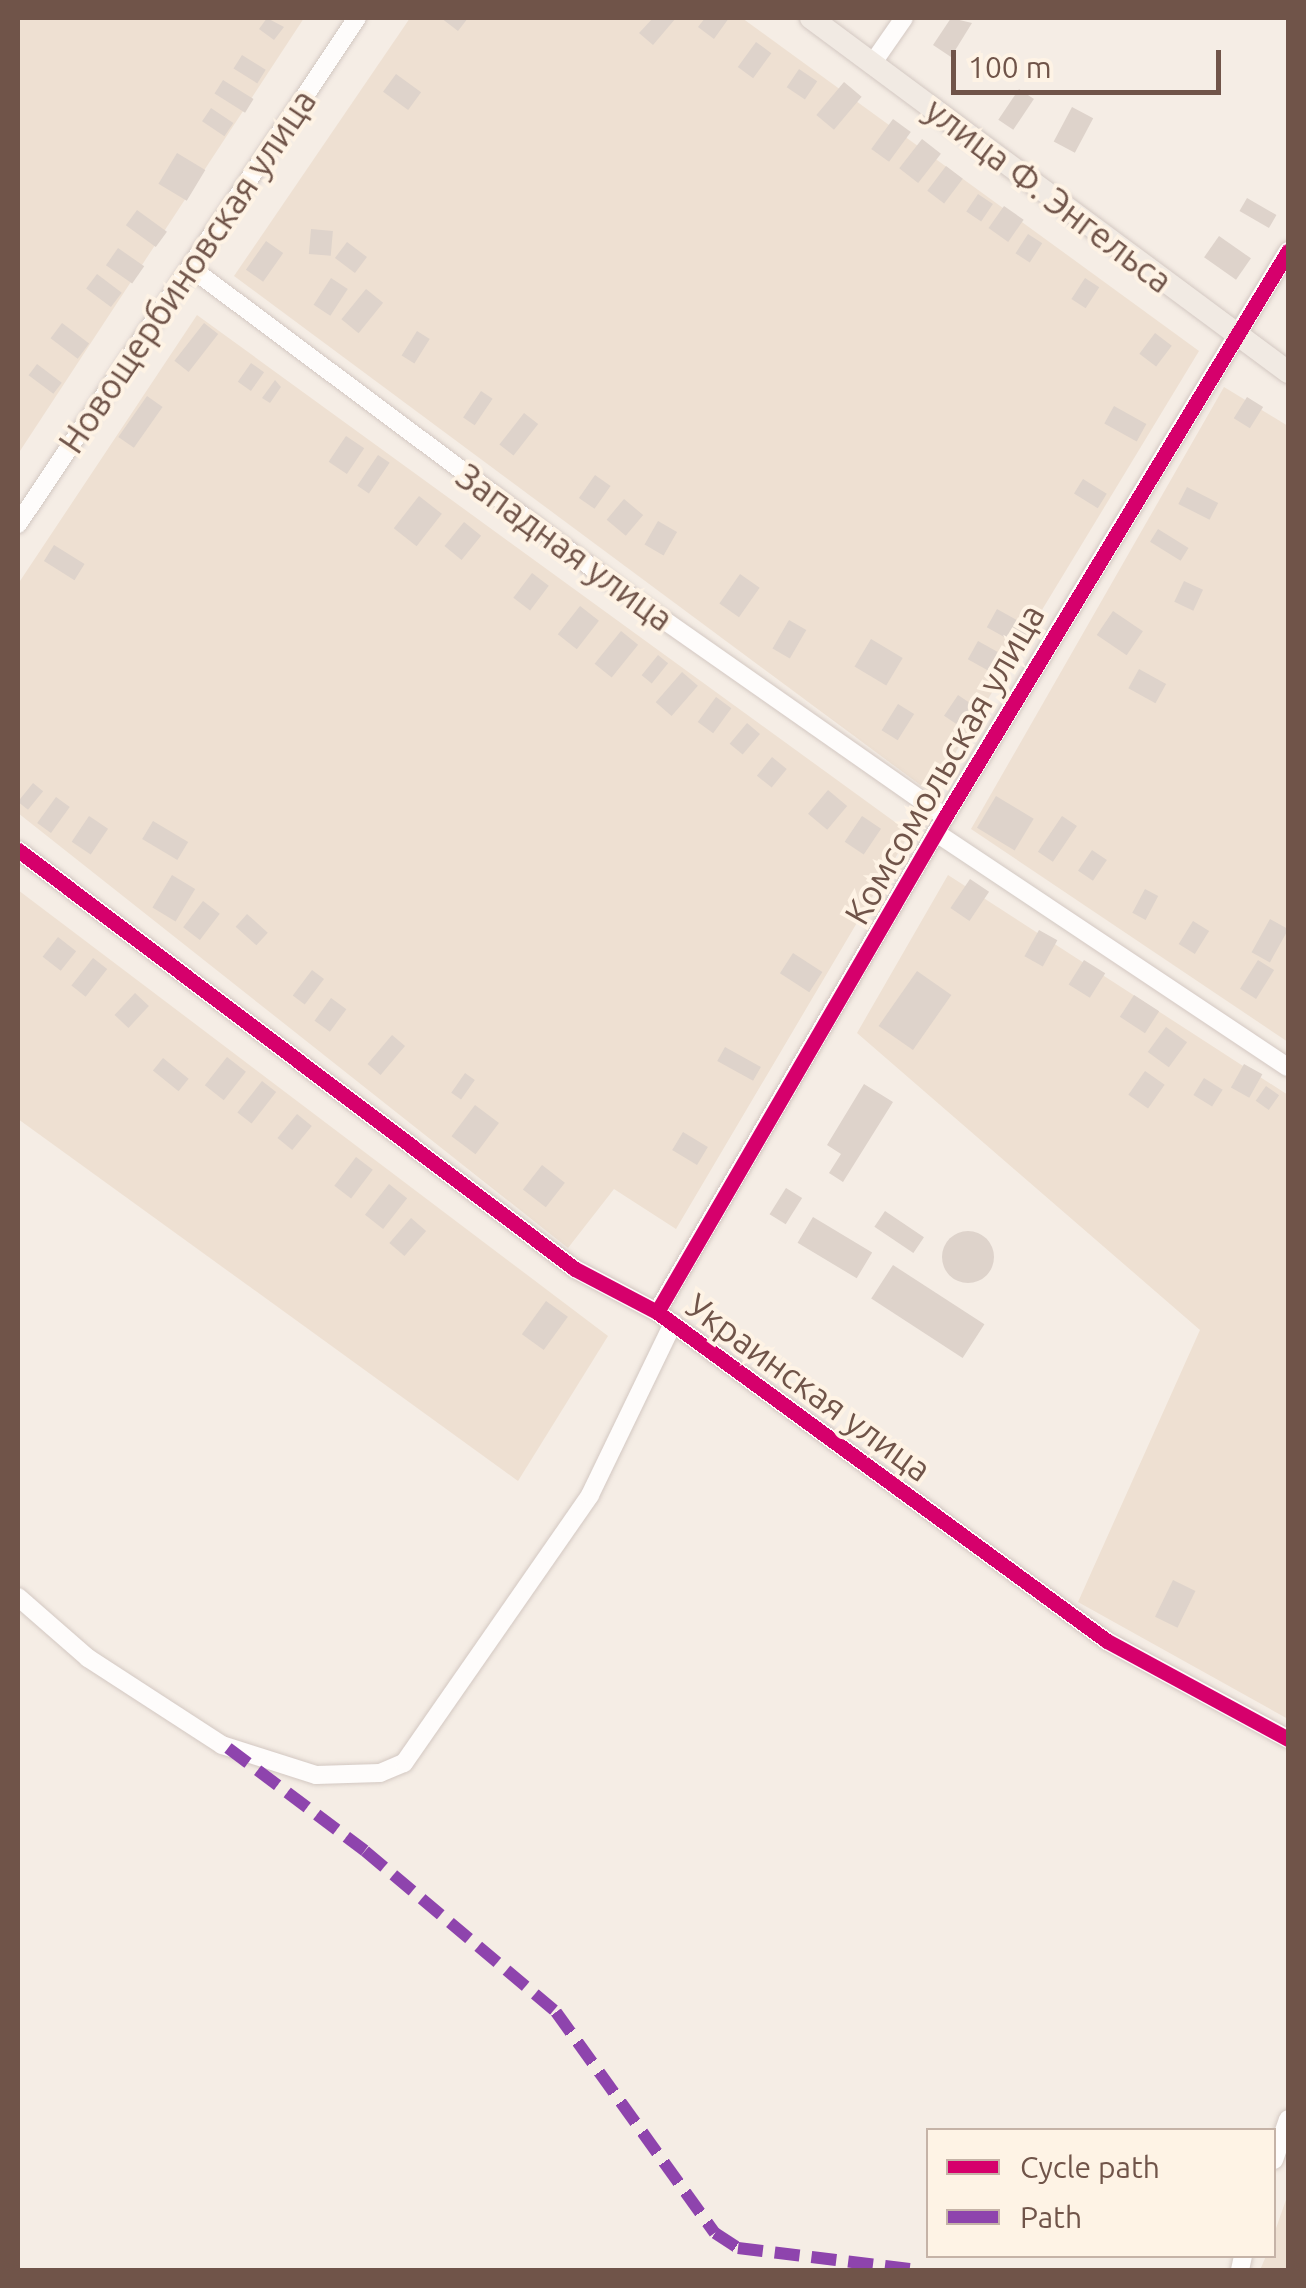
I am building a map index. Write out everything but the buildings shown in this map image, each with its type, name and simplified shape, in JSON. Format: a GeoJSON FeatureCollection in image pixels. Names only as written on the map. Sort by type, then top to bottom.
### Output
{"type":"FeatureCollection","features":[{"type":"Feature","properties":{"kind":"main road","name":"улица Ф. Энгельса"},"geometry":{"type":"LineString","coordinates":[[810,18],[1288,372]]}},
{"type":"Feature","properties":{"kind":"street","name":"Новощербиновская улица"},"geometry":{"type":"LineString","coordinates":[[18,524],[357,18]]}},
{"type":"Feature","properties":{"kind":"street"},"geometry":{"type":"LineString","coordinates":[[872,64],[904,18]]}},
{"type":"Feature","properties":{"kind":"street","name":"Комсомольская улица"},"geometry":{"type":"LineString","coordinates":[[657,1312],[942,825],[1288,251]]}},
{"type":"Feature","properties":{"kind":"street","name":"Западная улица"},"geometry":{"type":"LineString","coordinates":[[191,268],[942,825],[1288,1067]]}},
{"type":"Feature","properties":{"kind":"street","name":"Украинская улица"},"geometry":{"type":"LineString","coordinates":[[18,850],[574,1269],[673,1323],[1107,1641],[1288,1739]]}},
{"type":"Feature","properties":{"kind":"street"},"geometry":{"type":"LineString","coordinates":[[18,1596],[88,1658],[222,1745],[316,1776],[380,1773],[404,1764],[590,1494],[673,1323]]}},
{"type":"Feature","properties":{"kind":"street"},"geometry":{"type":"LineString","coordinates":[[1276,2154],[1288,2119]]}},
{"type":"Feature","properties":{"kind":"shaded area"},"geometry":{"type":"Polygon","coordinates":[[[18,18],[304,18],[18,454],[18,18]]]}},
{"type":"Feature","properties":{"kind":"shaded area"},"geometry":{"type":"Polygon","coordinates":[[[410,18],[742,18],[1199,351],[931,793],[234,276],[410,18]]]}},
{"type":"Feature","properties":{"kind":"shaded area"},"geometry":{"type":"Polygon","coordinates":[[[197,315],[910,833],[676,1229],[614,1189],[568,1248],[18,813],[18,584],[197,315]]]}},
{"type":"Feature","properties":{"kind":"shaded area"},"geometry":{"type":"Polygon","coordinates":[[[1224,387],[1288,426],[1288,1042],[971,829],[1224,387]]]}},
{"type":"Feature","properties":{"kind":"shaded area"},"geometry":{"type":"Polygon","coordinates":[[[948,875],[1288,1095],[1288,1719],[1078,1602],[1200,1330],[857,1033],[948,875]]]}},
{"type":"Feature","properties":{"kind":"shaded area"},"geometry":{"type":"Polygon","coordinates":[[[18,890],[608,1336],[518,1481],[18,1119],[18,890]]]}},
{"type":"Feature","properties":{"kind":"shaded area"},"geometry":{"type":"Polygon","coordinates":[[[1288,2194],[1288,2270],[1260,2270],[1265,2258],[1276,2258],[1276,2228],[1288,2194]]]}},
{"type":"Feature","properties":{"kind":"marked path"},"geometry":{"type":"LineString","coordinates":[[228,1748],[365,1851],[556,2012],[715,2233],[738,2248],[916,2270]]}},
{"type":"Feature","properties":{"kind":"cycle path"},"geometry":{"type":"LineString","coordinates":[[657,1312],[945,817],[1288,251]]}},
{"type":"Feature","properties":{"kind":"cycle path"},"geometry":{"type":"LineString","coordinates":[[18,850],[575,1269],[657,1312],[1107,1641],[1288,1739]]}}]}
